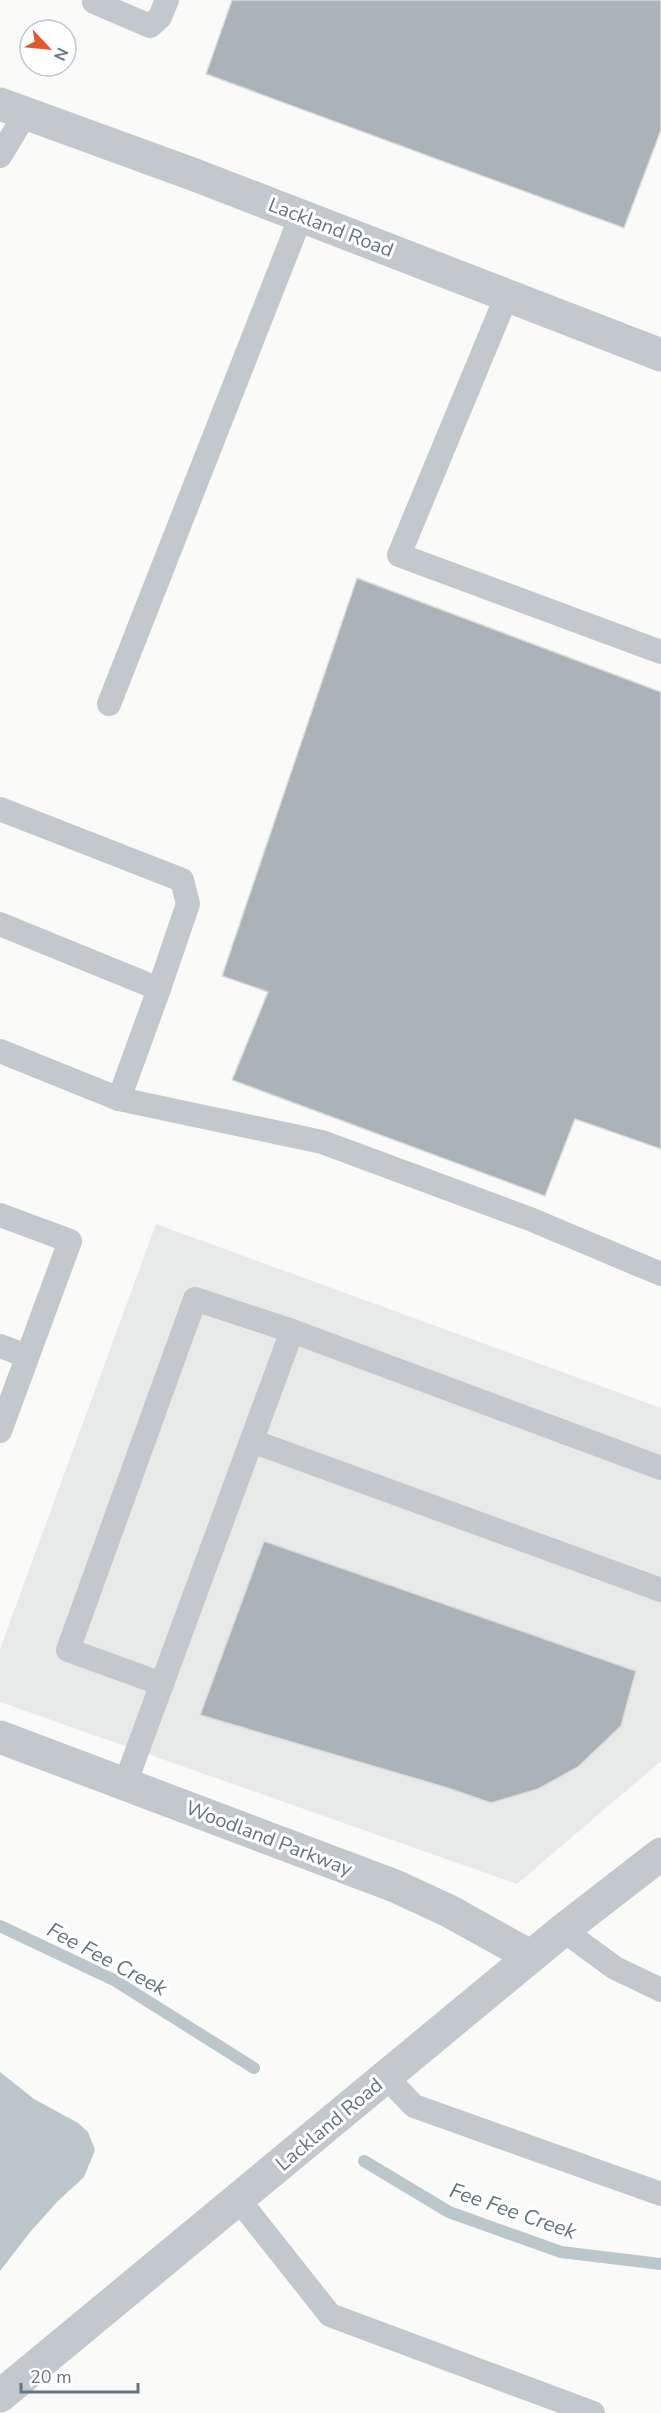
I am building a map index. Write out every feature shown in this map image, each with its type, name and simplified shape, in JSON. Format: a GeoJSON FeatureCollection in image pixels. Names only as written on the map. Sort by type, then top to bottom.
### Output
{"type":"FeatureCollection","features":[{"type":"Feature","properties":{"kind":"street","name":"Lackland Road"},"geometry":{"type":"LineString","coordinates":[[13,108],[661,355]]}},
{"type":"Feature","properties":{"kind":"street","name":"Woodland Parkway"},"geometry":{"type":"LineString","coordinates":[[0,1737],[395,1886],[449,1911],[530,1956]]}},
{"type":"Feature","properties":{"kind":"street","name":"Lackland Road"},"geometry":{"type":"LineString","coordinates":[[0,2396],[530,1956],[661,1854]]}},
{"type":"Feature","properties":{"kind":"lane"},"geometry":{"type":"LineString","coordinates":[[95,0],[94,2],[150,26],[160,17],[167,0]]}},
{"type":"Feature","properties":{"kind":"lane"},"geometry":{"type":"LineString","coordinates":[[0,156],[13,108]]}},
{"type":"Feature","properties":{"kind":"lane"},"geometry":{"type":"LineString","coordinates":[[109,704],[301,216]]}},
{"type":"Feature","properties":{"kind":"lane"},"geometry":{"type":"LineString","coordinates":[[507,295],[399,555],[661,652]]}},
{"type":"Feature","properties":{"kind":"lane"},"geometry":{"type":"LineString","coordinates":[[0,809],[182,880],[188,904],[119,1100]]}},
{"type":"Feature","properties":{"kind":"lane"},"geometry":{"type":"LineString","coordinates":[[0,924],[159,989]]}},
{"type":"Feature","properties":{"kind":"lane"},"geometry":{"type":"LineString","coordinates":[[0,1051],[119,1100],[322,1142],[530,1218],[661,1274]]}},
{"type":"Feature","properties":{"kind":"lane"},"geometry":{"type":"LineString","coordinates":[[0,1215],[70,1241],[0,1431]]}},
{"type":"Feature","properties":{"kind":"lane"},"geometry":{"type":"LineString","coordinates":[[162,1684],[68,1650],[195,1299],[292,1331],[661,1468]]}},
{"type":"Feature","properties":{"kind":"lane"},"geometry":{"type":"LineString","coordinates":[[125,1784],[292,1331]]}},
{"type":"Feature","properties":{"kind":"lane"},"geometry":{"type":"LineString","coordinates":[[0,1346],[27,1356]]}},
{"type":"Feature","properties":{"kind":"lane"},"geometry":{"type":"LineString","coordinates":[[252,1441],[661,1590]]}},
{"type":"Feature","properties":{"kind":"lane"},"geometry":{"type":"LineString","coordinates":[[563,1930],[615,1968],[661,1990]]}},
{"type":"Feature","properties":{"kind":"lane"},"geometry":{"type":"LineString","coordinates":[[386,2077],[414,2106],[661,2194]]}},
{"type":"Feature","properties":{"kind":"lane"},"geometry":{"type":"LineString","coordinates":[[238,2199],[330,2315],[593,2413]]}},
{"type":"Feature","properties":{"kind":"shaded area"},"geometry":{"type":"Polygon","coordinates":[[[156,1224],[661,1408],[661,1761],[517,1884],[0,1702],[0,1649],[156,1224]]]}},
{"type":"Feature","properties":{"kind":"shaded area"},"geometry":{"type":"Polygon","coordinates":[[[0,2072],[34,2099],[78,2123],[88,2132],[95,2150],[84,2177],[31,2231],[0,2271],[0,2072]]]}},
{"type":"Feature","properties":{"kind":"building"},"geometry":{"type":"Polygon","coordinates":[[[232,0],[661,0],[661,130],[624,228],[206,74],[232,0]]]}},
{"type":"Feature","properties":{"kind":"building"},"geometry":{"type":"Polygon","coordinates":[[[357,578],[661,692],[661,1149],[575,1119],[545,1196],[232,1080],[268,992],[222,976],[357,578]]]}},
{"type":"Feature","properties":{"kind":"building"},"geometry":{"type":"Polygon","coordinates":[[[264,1541],[636,1671],[621,1726],[578,1767],[538,1789],[491,1803],[451,1789],[200,1715],[264,1541]]]}},
{"type":"Feature","properties":{"kind":"waterway","name":"Fee Fee Creek"},"geometry":{"type":"LineString","coordinates":[[0,1926],[114,1980],[254,2068]]}},
{"type":"Feature","properties":{"kind":"waterway","name":"Fee Fee Creek"},"geometry":{"type":"LineString","coordinates":[[364,2161],[449,2212],[561,2252],[661,2264]]}}]}
